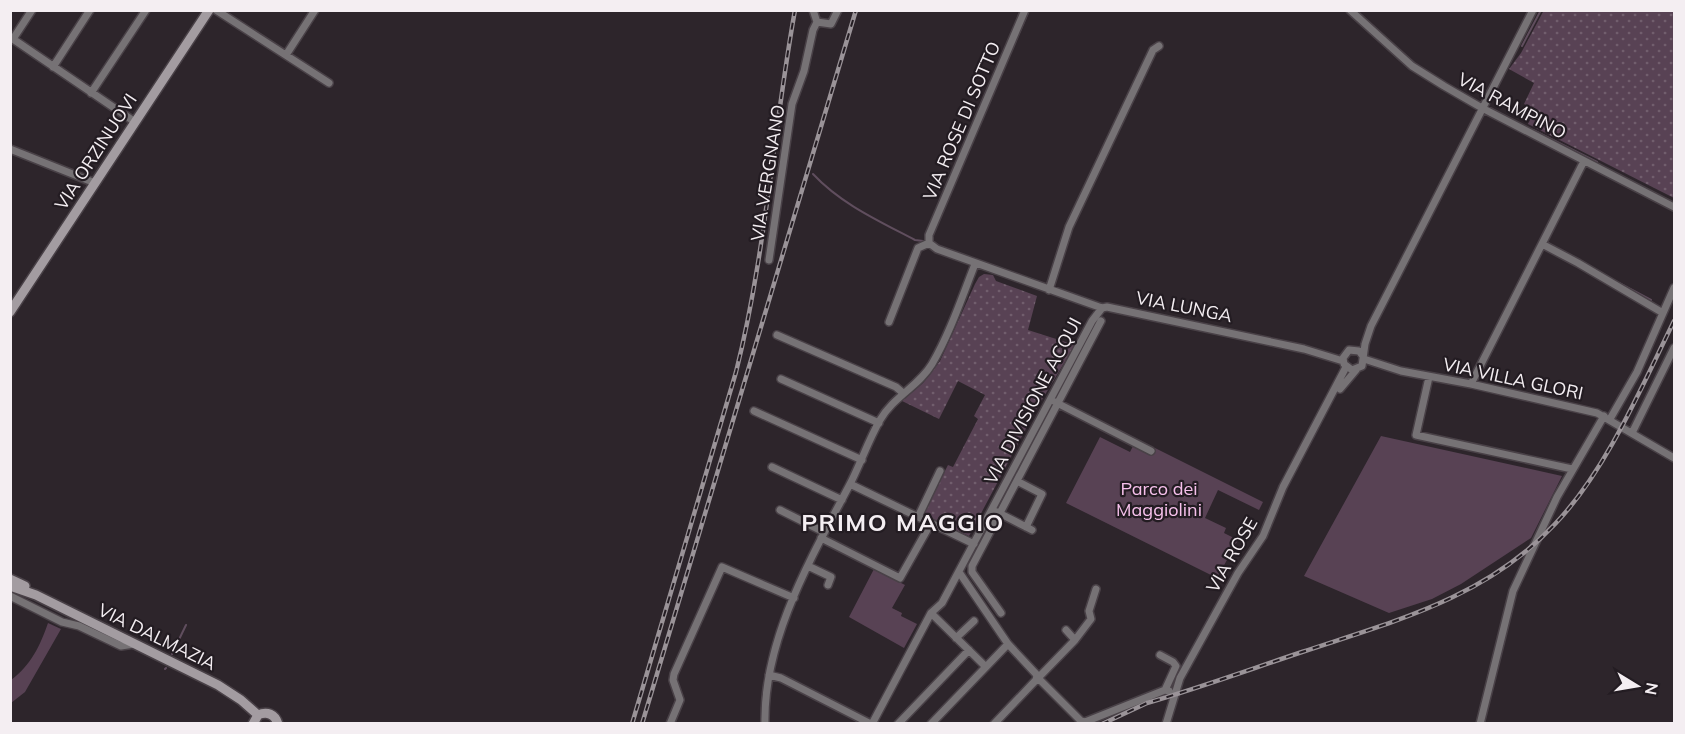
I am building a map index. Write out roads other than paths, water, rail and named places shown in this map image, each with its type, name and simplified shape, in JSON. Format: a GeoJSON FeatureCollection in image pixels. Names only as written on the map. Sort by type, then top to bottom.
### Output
{"type":"FeatureCollection","features":[{"type":"Feature","properties":{"kind":"main road","name":"VIA ORZINUOVI"},"geometry":{"type":"LineString","coordinates":[[12,306],[209,10]]}},
{"type":"Feature","properties":{"kind":"main road","name":"VIA DALMAZIA"},"geometry":{"type":"LineString","coordinates":[[10,579],[27,587],[36,595]]}},
{"type":"Feature","properties":{"kind":"main road","name":"VIA DALMAZIA"},"geometry":{"type":"LineString","coordinates":[[10,586],[36,595],[218,685],[241,700],[256,719],[263,713],[271,714],[278,723]]}},
{"type":"Feature","properties":{"kind":"street"},"geometry":{"type":"LineString","coordinates":[[32,10],[12,38],[135,122]]}},
{"type":"Feature","properties":{"kind":"street"},"geometry":{"type":"LineString","coordinates":[[53,67],[90,10]]}},
{"type":"Feature","properties":{"kind":"street"},"geometry":{"type":"LineString","coordinates":[[91,93],[146,10]]}},
{"type":"Feature","properties":{"kind":"street"},"geometry":{"type":"LineString","coordinates":[[216,10],[329,84]]}},
{"type":"Feature","properties":{"kind":"street"},"geometry":{"type":"LineString","coordinates":[[286,55],[315,10]]}},
{"type":"Feature","properties":{"kind":"street"},"geometry":{"type":"LineString","coordinates":[[813,10],[817,22],[831,24],[838,10]]}},
{"type":"Feature","properties":{"kind":"street","name":"VIA ROSE DI SOTTO"},"geometry":{"type":"LineString","coordinates":[[929,243],[929,235],[1025,10]]}},
{"type":"Feature","properties":{"kind":"street","name":"VIA RAMPINO"},"geometry":{"type":"LineString","coordinates":[[1350,10],[1412,66],[1482,108],[1674,207]]}},
{"type":"Feature","properties":{"kind":"street"},"geometry":{"type":"LineString","coordinates":[[1371,327],[1344,355],[1345,364],[1358,369],[1371,327],[1533,10]]}},
{"type":"Feature","properties":{"kind":"street","name":"VIA VERGNANO"},"geometry":{"type":"LineString","coordinates":[[769,260],[792,104],[804,71],[813,30],[817,22]]}},
{"type":"Feature","properties":{"kind":"street"},"geometry":{"type":"LineString","coordinates":[[1049,290],[1069,227],[1153,50],[1159,46]]}},
{"type":"Feature","properties":{"kind":"street"},"geometry":{"type":"LineString","coordinates":[[10,149],[95,183]]}},
{"type":"Feature","properties":{"kind":"street"},"geometry":{"type":"LineString","coordinates":[[1471,384],[1584,161]]}},
{"type":"Feature","properties":{"kind":"street"},"geometry":{"type":"LineString","coordinates":[[889,322],[918,248],[929,243]]}},
{"type":"Feature","properties":{"kind":"street","name":"VIA LUNGA"},"geometry":{"type":"LineString","coordinates":[[929,243],[936,249],[975,264],[1102,308],[1314,351],[1332,353],[1350,350]]}},
{"type":"Feature","properties":{"kind":"street"},"geometry":{"type":"LineString","coordinates":[[1542,244],[1663,313]]}},
{"type":"Feature","properties":{"kind":"street"},"geometry":{"type":"LineString","coordinates":[[765,723],[765,699],[774,653],[794,598],[822,535],[888,408],[924,375],[935,358],[975,264]]}},
{"type":"Feature","properties":{"kind":"street"},"geometry":{"type":"LineString","coordinates":[[1479,723],[1513,591],[1532,547],[1572,468],[1637,372],[1674,288]]}},
{"type":"Feature","properties":{"kind":"street","name":"VIA DIVISIONE ACQUI"},"geometry":{"type":"LineString","coordinates":[[996,511],[1017,481],[1096,313],[1102,308]]}},
{"type":"Feature","properties":{"kind":"street","name":"VIA DIVISIONE ACQUI"},"geometry":{"type":"LineString","coordinates":[[872,723],[931,613],[942,603],[976,547],[1054,402],[1101,321]]}},
{"type":"Feature","properties":{"kind":"street"},"geometry":{"type":"LineString","coordinates":[[777,335],[896,387],[903,393]]}},
{"type":"Feature","properties":{"kind":"street"},"geometry":{"type":"LineString","coordinates":[[1632,433],[1674,348]]}},
{"type":"Feature","properties":{"kind":"street"},"geometry":{"type":"LineString","coordinates":[[1350,350],[1359,351],[1363,357]]}},
{"type":"Feature","properties":{"kind":"street","name":"VIA LUNGA"},"geometry":{"type":"LineString","coordinates":[[1314,351],[1345,364]]}},
{"type":"Feature","properties":{"kind":"street","name":"VIA VILLA GLORI"},"geometry":{"type":"LineString","coordinates":[[1363,357],[1383,367],[1471,384],[1607,418],[1674,458]]}},
{"type":"Feature","properties":{"kind":"street","name":"VIA ROSE"},"geometry":{"type":"LineString","coordinates":[[1166,723],[1180,678],[1238,573],[1263,536],[1282,487],[1329,403],[1345,364]]}},
{"type":"Feature","properties":{"kind":"street","name":"VIA VILLA GLORI"},"geometry":{"type":"LineString","coordinates":[[1358,369],[1383,367]]}},
{"type":"Feature","properties":{"kind":"street","name":"VIA ROSE"},"geometry":{"type":"LineString","coordinates":[[1329,403],[1358,369]]}},
{"type":"Feature","properties":{"kind":"street"},"geometry":{"type":"LineString","coordinates":[[1429,377],[1416,435],[1572,468]]}},
{"type":"Feature","properties":{"kind":"street"},"geometry":{"type":"LineString","coordinates":[[781,379],[879,423]]}},
{"type":"Feature","properties":{"kind":"street"},"geometry":{"type":"LineString","coordinates":[[1054,402],[1151,451]]}},
{"type":"Feature","properties":{"kind":"street"},"geometry":{"type":"LineString","coordinates":[[754,411],[862,460]]}},
{"type":"Feature","properties":{"kind":"street"},"geometry":{"type":"LineString","coordinates":[[772,467],[842,500]]}},
{"type":"Feature","properties":{"kind":"street"},"geometry":{"type":"LineString","coordinates":[[918,517],[940,471]]}},
{"type":"Feature","properties":{"kind":"street","name":"VIA DIVISIONE ACQUI"},"geometry":{"type":"LineString","coordinates":[[996,511],[1029,528],[1042,494],[1017,481]]}},
{"type":"Feature","properties":{"kind":"street"},"geometry":{"type":"LineString","coordinates":[[850,484],[976,547]]}},
{"type":"Feature","properties":{"kind":"street"},"geometry":{"type":"LineString","coordinates":[[780,510],[900,578],[931,523]]}},
{"type":"Feature","properties":{"kind":"street","name":"VIA DIVISIONE ACQUI"},"geometry":{"type":"LineString","coordinates":[[976,547],[971,569],[1001,613]]}},
{"type":"Feature","properties":{"kind":"street"},"geometry":{"type":"LineString","coordinates":[[808,566],[831,577],[828,585]]}},
{"type":"Feature","properties":{"kind":"street"},"geometry":{"type":"LineString","coordinates":[[670,723],[680,700],[673,681],[674,674],[722,567],[794,598]]}},
{"type":"Feature","properties":{"kind":"street"},"geometry":{"type":"LineString","coordinates":[[959,572],[1008,644],[1081,721],[1087,722],[1167,690],[1176,666],[1160,655]]}},
{"type":"Feature","properties":{"kind":"street"},"geometry":{"type":"LineString","coordinates":[[994,723],[1075,640],[1091,619],[1089,611],[1096,589]]}},
{"type":"Feature","properties":{"kind":"street"},"geometry":{"type":"LineString","coordinates":[[10,596],[62,622],[79,626],[121,646],[134,644]]}},
{"type":"Feature","properties":{"kind":"street"},"geometry":{"type":"LineString","coordinates":[[981,605],[990,598]]}},
{"type":"Feature","properties":{"kind":"street"},"geometry":{"type":"LineString","coordinates":[[931,613],[986,667]]}},
{"type":"Feature","properties":{"kind":"street"},"geometry":{"type":"LineString","coordinates":[[957,638],[974,621]]}},
{"type":"Feature","properties":{"kind":"street"},"geometry":{"type":"LineString","coordinates":[[1066,630],[1075,640]]}},
{"type":"Feature","properties":{"kind":"street"},"geometry":{"type":"LineString","coordinates":[[931,723],[1008,644]]}},
{"type":"Feature","properties":{"kind":"street"},"geometry":{"type":"LineString","coordinates":[[898,723],[969,650]]}},
{"type":"Feature","properties":{"kind":"street"},"geometry":{"type":"LineString","coordinates":[[769,675],[781,678],[872,723]]}},
{"type":"Feature","properties":{"kind":"waterway"},"geometry":{"type":"LineString","coordinates":[[984,114],[1029,10]]}},
{"type":"Feature","properties":{"kind":"waterway"},"geometry":{"type":"LineString","coordinates":[[1522,46],[1541,10]]}},
{"type":"Feature","properties":{"kind":"waterway"},"geometry":{"type":"LineString","coordinates":[[1533,130],[1597,162]]}},
{"type":"Feature","properties":{"kind":"waterway"},"geometry":{"type":"LineString","coordinates":[[813,174],[824,185],[861,211],[915,240],[923,241]]}},
{"type":"Feature","properties":{"kind":"waterway"},"geometry":{"type":"LineString","coordinates":[[1619,283],[1651,300]]}},
{"type":"Feature","properties":{"kind":"waterway"},"geometry":{"type":"LineString","coordinates":[[172,654],[186,625]]}},
{"type":"Feature","properties":{"kind":"railway"},"geometry":{"type":"LineString","coordinates":[[632,724],[736,372],[755,282],[795,10]]}},
{"type":"Feature","properties":{"kind":"railway"},"geometry":{"type":"LineString","coordinates":[[642,724],[856,10]]}},
{"type":"Feature","properties":{"kind":"railway"},"geometry":{"type":"LineString","coordinates":[[1102,724],[1147,703],[1405,617],[1469,589],[1499,571],[1555,524],[1591,479],[1622,427],[1674,321]]}},
{"type":"Feature","properties":{"kind":"district","name":"PRIMO MAGGIO"},"geometry":{"type":"Point","coordinates":[903,523]}},
{"type":"Feature","properties":{"kind":"park label","name":"Parco dei Maggiolini"},"geometry":{"type":"Point","coordinates":[1159,499]}}]}
